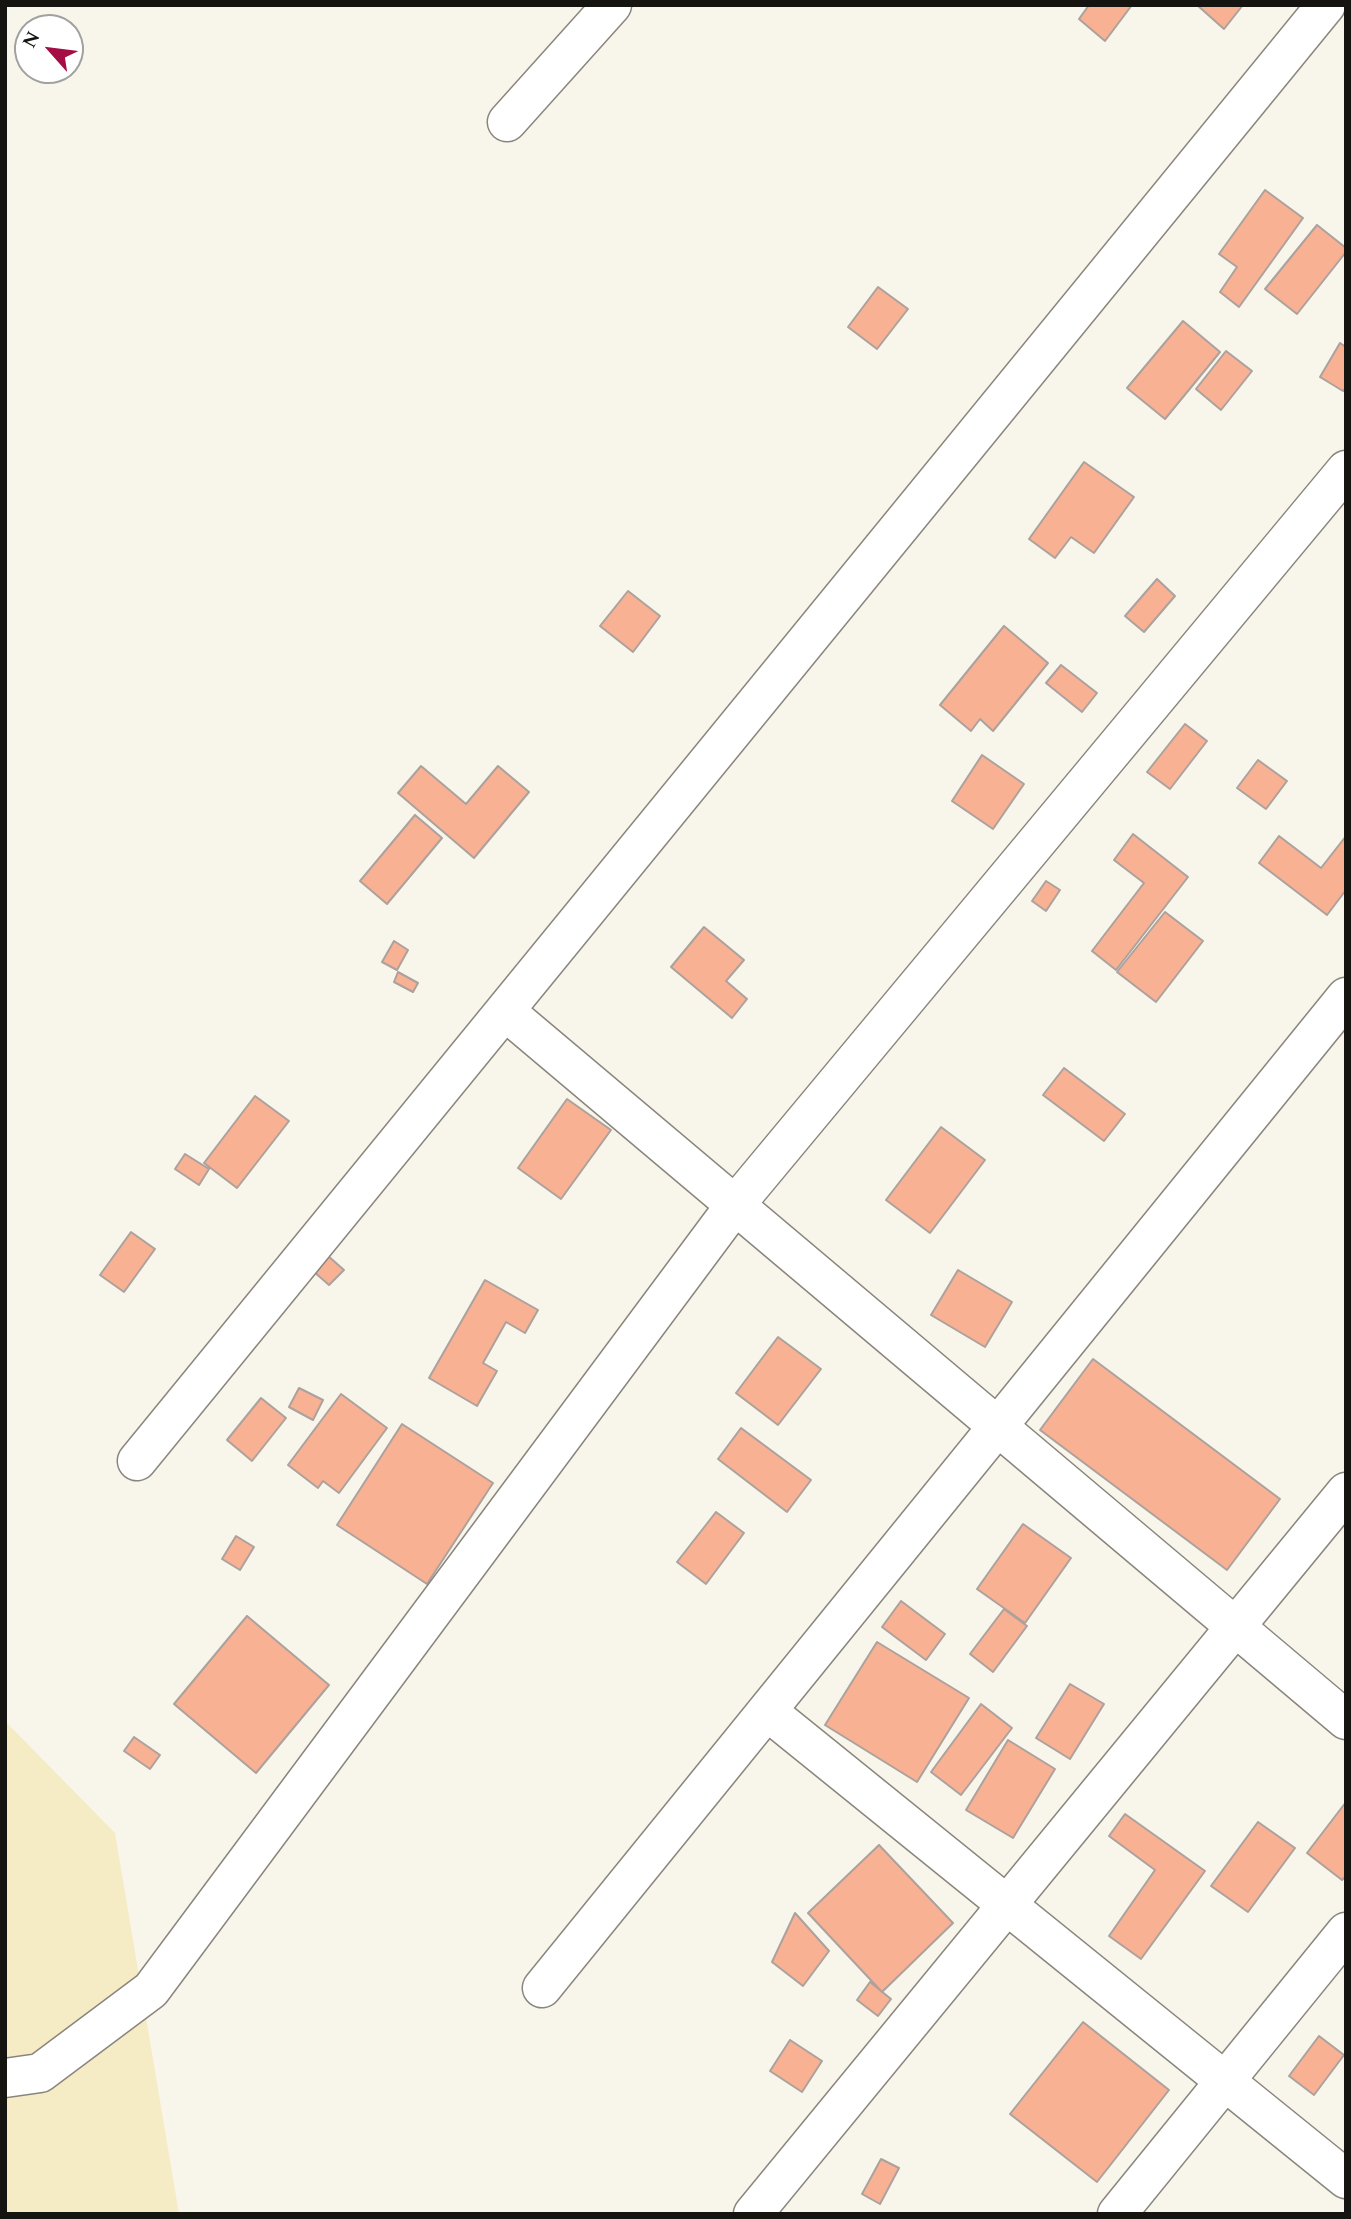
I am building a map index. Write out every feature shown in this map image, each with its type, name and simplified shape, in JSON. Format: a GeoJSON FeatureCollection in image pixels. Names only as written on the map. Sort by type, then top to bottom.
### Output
{"type":"FeatureCollection","features":[{"type":"Feature","properties":{"kind":"street"},"geometry":{"type":"LineString","coordinates":[[507,122],[612,5]]}},
{"type":"Feature","properties":{"kind":"street"},"geometry":{"type":"LineString","coordinates":[[137,1461],[1326,5]]}},
{"type":"Feature","properties":{"kind":"street"},"geometry":{"type":"LineString","coordinates":[[5,2078],[40,2073],[150,1990],[735,1205],[1346,470]]}},
{"type":"Feature","properties":{"kind":"street"},"geometry":{"type":"LineString","coordinates":[[542,1989],[1346,997]]}},
{"type":"Feature","properties":{"kind":"street"},"geometry":{"type":"LineString","coordinates":[[505,1012],[1346,1720]]}},
{"type":"Feature","properties":{"kind":"street"},"geometry":{"type":"LineString","coordinates":[[753,2214],[1346,1492]]}},
{"type":"Feature","properties":{"kind":"street"},"geometry":{"type":"LineString","coordinates":[[767,1711],[1346,2179]]}},
{"type":"Feature","properties":{"kind":"street"},"geometry":{"type":"LineString","coordinates":[[1117,2214],[1346,1932]]}},
{"type":"Feature","properties":{"kind":"sand"},"geometry":{"type":"Polygon","coordinates":[[[5,1721],[115,1833],[179,2214],[5,2214],[5,1721]]]}},
{"type":"Feature","properties":{"kind":"building"},"geometry":{"type":"Polygon","coordinates":[[[1089,5],[1132,5],[1105,41],[1079,19],[1089,5]]]}},
{"type":"Feature","properties":{"kind":"building"},"geometry":{"type":"Polygon","coordinates":[[[1197,5],[1243,5],[1224,29],[1197,5]]]}},
{"type":"Feature","properties":{"kind":"building"},"geometry":{"type":"Polygon","coordinates":[[[1265,190],[1303,218],[1239,307],[1220,292],[1237,267],[1219,254],[1265,190]]]}},
{"type":"Feature","properties":{"kind":"building"},"geometry":{"type":"Polygon","coordinates":[[[1317,225],[1346,248],[1346,252],[1297,314],[1265,289],[1317,225]]]}},
{"type":"Feature","properties":{"kind":"building"},"geometry":{"type":"Polygon","coordinates":[[[878,287],[908,309],[877,349],[848,327],[878,287]]]}},
{"type":"Feature","properties":{"kind":"building"},"geometry":{"type":"Polygon","coordinates":[[[1183,321],[1220,352],[1165,419],[1127,388],[1183,321]]]}},
{"type":"Feature","properties":{"kind":"building"},"geometry":{"type":"Polygon","coordinates":[[[1340,343],[1346,347],[1346,388],[1343,391],[1320,377],[1340,343]]]}},
{"type":"Feature","properties":{"kind":"building"},"geometry":{"type":"Polygon","coordinates":[[[1226,351],[1252,371],[1221,410],[1196,389],[1226,351]]]}},
{"type":"Feature","properties":{"kind":"building"},"geometry":{"type":"Polygon","coordinates":[[[1084,462],[1134,497],[1094,553],[1071,537],[1055,558],[1029,539],[1084,462]]]}},
{"type":"Feature","properties":{"kind":"building"},"geometry":{"type":"Polygon","coordinates":[[[1157,579],[1175,596],[1144,632],[1125,616],[1157,579]]]}},
{"type":"Feature","properties":{"kind":"building"},"geometry":{"type":"Polygon","coordinates":[[[628,591],[660,616],[633,652],[600,626],[628,591]]]}},
{"type":"Feature","properties":{"kind":"building"},"geometry":{"type":"Polygon","coordinates":[[[1004,626],[1048,663],[993,731],[980,719],[971,731],[940,705],[1004,626]]]}},
{"type":"Feature","properties":{"kind":"building"},"geometry":{"type":"Polygon","coordinates":[[[1061,665],[1097,693],[1082,712],[1046,683],[1061,665]]]}},
{"type":"Feature","properties":{"kind":"building"},"geometry":{"type":"Polygon","coordinates":[[[1185,724],[1207,741],[1170,789],[1147,772],[1185,724]]]}},
{"type":"Feature","properties":{"kind":"building"},"geometry":{"type":"Polygon","coordinates":[[[982,755],[1024,784],[993,829],[952,801],[982,755]]]}},
{"type":"Feature","properties":{"kind":"building"},"geometry":{"type":"Polygon","coordinates":[[[1258,760],[1287,781],[1266,809],[1237,788],[1258,760]]]}},
{"type":"Feature","properties":{"kind":"building"},"geometry":{"type":"Polygon","coordinates":[[[421,766],[466,804],[498,766],[529,792],[474,858],[398,793],[421,766]]]}},
{"type":"Feature","properties":{"kind":"building"},"geometry":{"type":"Polygon","coordinates":[[[415,815],[442,838],[387,904],[360,881],[415,815]]]}},
{"type":"Feature","properties":{"kind":"building"},"geometry":{"type":"Polygon","coordinates":[[[1133,834],[1188,877],[1116,970],[1092,951],[1144,883],[1114,860],[1133,834]]]}},
{"type":"Feature","properties":{"kind":"building"},"geometry":{"type":"Polygon","coordinates":[[[1279,836],[1321,868],[1346,836],[1346,890],[1327,915],[1259,863],[1279,836]]]}},
{"type":"Feature","properties":{"kind":"building"},"geometry":{"type":"Polygon","coordinates":[[[1046,881],[1060,890],[1046,911],[1032,901],[1046,881]]]}},
{"type":"Feature","properties":{"kind":"building"},"geometry":{"type":"Polygon","coordinates":[[[1165,912],[1203,941],[1156,1002],[1117,972],[1165,912]]]}},
{"type":"Feature","properties":{"kind":"building"},"geometry":{"type":"Polygon","coordinates":[[[704,927],[744,960],[726,981],[747,999],[732,1018],[671,967],[704,927]]]}},
{"type":"Feature","properties":{"kind":"building"},"geometry":{"type":"Polygon","coordinates":[[[394,941],[408,950],[397,970],[382,962],[394,941]]]}},
{"type":"Feature","properties":{"kind":"building"},"geometry":{"type":"Polygon","coordinates":[[[398,972],[418,983],[413,992],[394,982],[398,972]]]}},
{"type":"Feature","properties":{"kind":"building"},"geometry":{"type":"Polygon","coordinates":[[[1064,1068],[1125,1114],[1104,1141],[1043,1095],[1064,1068]]]}},
{"type":"Feature","properties":{"kind":"building"},"geometry":{"type":"Polygon","coordinates":[[[255,1096],[289,1121],[237,1188],[204,1163],[255,1096]]]}},
{"type":"Feature","properties":{"kind":"building"},"geometry":{"type":"Polygon","coordinates":[[[567,1099],[611,1130],[561,1199],[518,1168],[567,1099]]]}},
{"type":"Feature","properties":{"kind":"building"},"geometry":{"type":"Polygon","coordinates":[[[941,1127],[985,1160],[930,1233],[886,1200],[941,1127]]]}},
{"type":"Feature","properties":{"kind":"building"},"geometry":{"type":"Polygon","coordinates":[[[185,1154],[209,1169],[199,1185],[175,1169],[185,1154]]]}},
{"type":"Feature","properties":{"kind":"building"},"geometry":{"type":"Polygon","coordinates":[[[131,1232],[155,1249],[124,1292],[100,1275],[131,1232]]]}},
{"type":"Feature","properties":{"kind":"building"},"geometry":{"type":"Polygon","coordinates":[[[327,1255],[344,1270],[329,1285],[313,1271],[327,1255]]]}},
{"type":"Feature","properties":{"kind":"building"},"geometry":{"type":"Polygon","coordinates":[[[958,1270],[1012,1302],[985,1347],[931,1315],[958,1270]]]}},
{"type":"Feature","properties":{"kind":"building"},"geometry":{"type":"Polygon","coordinates":[[[485,1280],[538,1310],[525,1333],[506,1322],[483,1363],[497,1371],[477,1406],[429,1378],[485,1280]]]}},
{"type":"Feature","properties":{"kind":"building"},"geometry":{"type":"Polygon","coordinates":[[[778,1337],[821,1369],[778,1425],[736,1393],[778,1337]]]}},
{"type":"Feature","properties":{"kind":"building"},"geometry":{"type":"Polygon","coordinates":[[[1093,1359],[1280,1499],[1227,1570],[1040,1430],[1093,1359]]]}},
{"type":"Feature","properties":{"kind":"building"},"geometry":{"type":"Polygon","coordinates":[[[299,1388],[323,1400],[313,1420],[289,1407],[299,1388]]]}},
{"type":"Feature","properties":{"kind":"building"},"geometry":{"type":"Polygon","coordinates":[[[341,1394],[387,1428],[339,1493],[323,1481],[318,1488],[288,1465],[341,1394]]]}},
{"type":"Feature","properties":{"kind":"building"},"geometry":{"type":"Polygon","coordinates":[[[261,1398],[286,1418],[252,1461],[227,1440],[261,1398]]]}},
{"type":"Feature","properties":{"kind":"building"},"geometry":{"type":"Polygon","coordinates":[[[402,1424],[493,1483],[427,1584],[337,1525],[402,1424]]]}},
{"type":"Feature","properties":{"kind":"building"},"geometry":{"type":"Polygon","coordinates":[[[741,1428],[811,1480],[787,1512],[718,1459],[741,1428]]]}},
{"type":"Feature","properties":{"kind":"building"},"geometry":{"type":"Polygon","coordinates":[[[716,1512],[744,1533],[706,1584],[677,1562],[716,1512]]]}},
{"type":"Feature","properties":{"kind":"building"},"geometry":{"type":"Polygon","coordinates":[[[1023,1524],[1071,1558],[1025,1623],[977,1589],[1023,1524]]]}},
{"type":"Feature","properties":{"kind":"building"},"geometry":{"type":"Polygon","coordinates":[[[236,1536],[254,1547],[240,1570],[222,1559],[236,1536]]]}},
{"type":"Feature","properties":{"kind":"building"},"geometry":{"type":"Polygon","coordinates":[[[901,1601],[945,1634],[926,1660],[882,1627],[901,1601]]]}},
{"type":"Feature","properties":{"kind":"building"},"geometry":{"type":"Polygon","coordinates":[[[1004,1609],[1027,1626],[993,1672],[970,1654],[1004,1609]]]}},
{"type":"Feature","properties":{"kind":"building"},"geometry":{"type":"Polygon","coordinates":[[[247,1616],[329,1685],[256,1773],[174,1704],[247,1616]]]}},
{"type":"Feature","properties":{"kind":"building"},"geometry":{"type":"Polygon","coordinates":[[[877,1642],[969,1698],[917,1782],[825,1725],[877,1642]]]}},
{"type":"Feature","properties":{"kind":"building"},"geometry":{"type":"Polygon","coordinates":[[[1070,1684],[1104,1704],[1070,1759],[1036,1738],[1070,1684]]]}},
{"type":"Feature","properties":{"kind":"building"},"geometry":{"type":"Polygon","coordinates":[[[981,1704],[1012,1728],[961,1795],[931,1772],[981,1704]]]}},
{"type":"Feature","properties":{"kind":"building"},"geometry":{"type":"Polygon","coordinates":[[[134,1737],[160,1755],[150,1769],[124,1751],[134,1737]]]}},
{"type":"Feature","properties":{"kind":"building"},"geometry":{"type":"Polygon","coordinates":[[[1008,1740],[1055,1769],[1013,1838],[966,1810],[1008,1740]]]}},
{"type":"Feature","properties":{"kind":"building"},"geometry":{"type":"Polygon","coordinates":[[[1346,1802],[1346,1876],[1342,1880],[1307,1853],[1346,1802]]]}},
{"type":"Feature","properties":{"kind":"building"},"geometry":{"type":"Polygon","coordinates":[[[1125,1814],[1205,1871],[1141,1959],[1109,1936],[1155,1870],[1109,1836],[1125,1814]]]}},
{"type":"Feature","properties":{"kind":"building"},"geometry":{"type":"Polygon","coordinates":[[[1258,1822],[1295,1848],[1248,1912],[1211,1886],[1258,1822]]]}},
{"type":"Feature","properties":{"kind":"building"},"geometry":{"type":"Polygon","coordinates":[[[879,1845],[953,1923],[882,1992],[808,1913],[879,1845]]]}},
{"type":"Feature","properties":{"kind":"building"},"geometry":{"type":"Polygon","coordinates":[[[795,1913],[829,1951],[803,1986],[772,1962],[795,1913]]]}},
{"type":"Feature","properties":{"kind":"building"},"geometry":{"type":"Polygon","coordinates":[[[870,1982],[891,1999],[878,2016],[857,2000],[870,1982]]]}},
{"type":"Feature","properties":{"kind":"building"},"geometry":{"type":"Polygon","coordinates":[[[1083,2022],[1169,2090],[1097,2182],[1010,2114],[1083,2022]]]}},
{"type":"Feature","properties":{"kind":"building"},"geometry":{"type":"Polygon","coordinates":[[[1319,2036],[1344,2055],[1314,2095],[1289,2076],[1319,2036]]]}},
{"type":"Feature","properties":{"kind":"building"},"geometry":{"type":"Polygon","coordinates":[[[790,2040],[822,2061],[802,2092],[770,2071],[790,2040]]]}},
{"type":"Feature","properties":{"kind":"building"},"geometry":{"type":"Polygon","coordinates":[[[881,2159],[899,2168],[880,2204],[862,2194],[881,2159]]]}}]}
